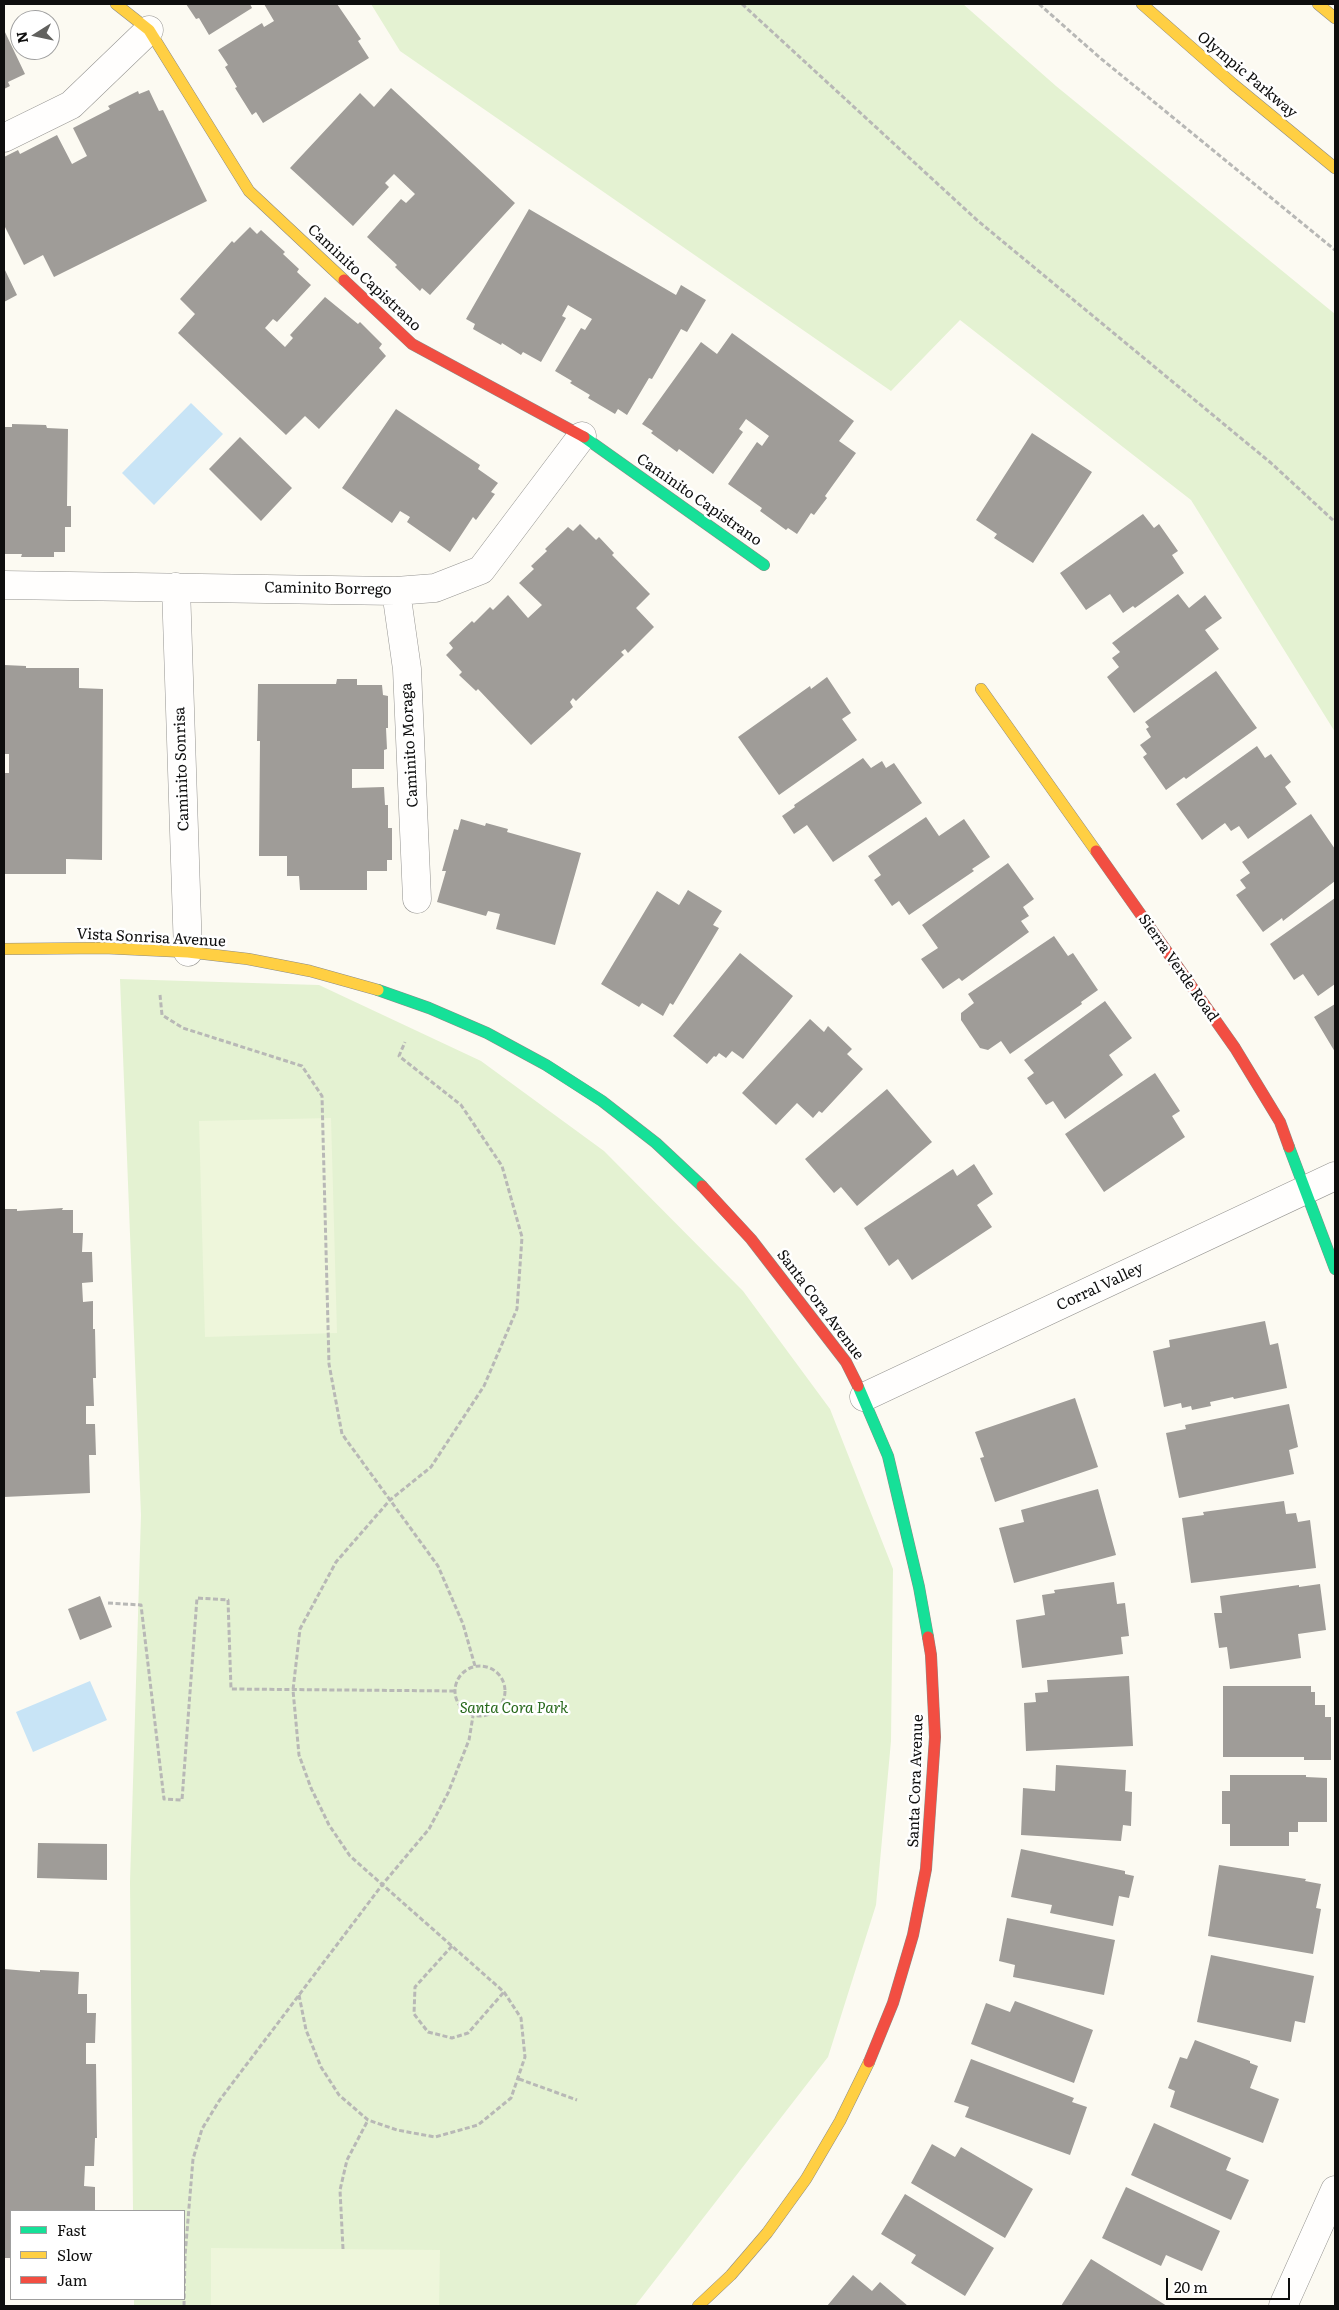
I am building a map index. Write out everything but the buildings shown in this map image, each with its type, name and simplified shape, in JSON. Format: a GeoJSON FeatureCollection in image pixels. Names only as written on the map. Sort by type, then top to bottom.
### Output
{"type":"FeatureCollection","features":[{"type":"Feature","properties":{"kind":"street","name":"Caminito Capistrano"},"geometry":{"type":"LineString","coordinates":[[116,4],[149,30],[249,191],[412,344],[582,436],[764,565]]}},
{"type":"Feature","properties":{"kind":"street","name":"Olympic Parkway"},"geometry":{"type":"LineString","coordinates":[[1142,4],[1232,84],[1335,168]]}},
{"type":"Feature","properties":{"kind":"street"},"geometry":{"type":"LineString","coordinates":[[1318,4],[1335,18]]}},
{"type":"Feature","properties":{"kind":"street"},"geometry":{"type":"LineString","coordinates":[[4,138],[71,104],[149,30]]}},
{"type":"Feature","properties":{"kind":"street","name":"Caminito Borrego"},"geometry":{"type":"LineString","coordinates":[[4,585],[396,591],[435,588],[481,570],[582,436]]}},
{"type":"Feature","properties":{"kind":"street","name":"Caminito Sonrisa"},"geometry":{"type":"LineString","coordinates":[[176,587],[188,952]]}},
{"type":"Feature","properties":{"kind":"street","name":"Caminito Moraga"},"geometry":{"type":"LineString","coordinates":[[396,591],[407,669],[417,899]]}},
{"type":"Feature","properties":{"kind":"street","name":"Sierra Verde Road"},"geometry":{"type":"LineString","coordinates":[[981,689],[1236,1048],[1280,1122],[1335,1269]]}},
{"type":"Feature","properties":{"kind":"street","name":"Vista Sonrisa Avenue"},"geometry":{"type":"LineString","coordinates":[[4,949],[104,948],[188,952],[248,959],[310,971],[362,984],[429,1008],[487,1032],[546,1065],[602,1102],[656,1143],[706,1188],[751,1238]]}},
{"type":"Feature","properties":{"kind":"street","name":"Corral Valley"},"geometry":{"type":"LineString","coordinates":[[864,1397],[1335,1176]]}},
{"type":"Feature","properties":{"kind":"street","name":"Santa Cora Avenue"},"geometry":{"type":"LineString","coordinates":[[698,2306],[731,2275],[767,2233],[806,2179],[840,2121],[872,2057],[893,2002],[913,1934],[926,1869],[935,1737],[931,1655],[920,1587],[890,1464],[880,1433],[846,1362],[751,1238]]}},
{"type":"Feature","properties":{"kind":"street"},"geometry":{"type":"LineString","coordinates":[[1283,2306],[1335,2190]]}},
{"type":"Feature","properties":{"kind":"path"},"geometry":{"type":"LineString","coordinates":[[742,4],[978,221],[1270,463],[1335,522]]}},
{"type":"Feature","properties":{"kind":"path"},"geometry":{"type":"LineString","coordinates":[[1039,4],[1099,57],[1335,250]]}},
{"type":"Feature","properties":{"kind":"path"},"geometry":{"type":"LineString","coordinates":[[160,995],[162,1015],[183,1028],[302,1066],[322,1096],[329,1364],[342,1434],[438,1566],[463,1624],[475,1666]]}},
{"type":"Feature","properties":{"kind":"path"},"geometry":{"type":"LineString","coordinates":[[299,1995],[306,2030],[320,2067],[339,2095],[368,2120],[396,2130],[435,2136],[478,2125],[511,2098],[525,2057],[521,2018],[504,1992],[350,1856],[329,1825],[311,1788],[299,1755],[293,1690],[300,1629],[336,1562],[390,1500],[431,1467],[484,1386],[517,1309],[522,1237],[502,1166],[461,1104],[399,1056],[405,1042]]}},
{"type":"Feature","properties":{"kind":"path"},"geometry":{"type":"LineString","coordinates":[[108,1603],[141,1605],[164,1799],[182,1800],[197,1598],[228,1600],[231,1689],[455,1691]]}},
{"type":"Feature","properties":{"kind":"path"},"geometry":{"type":"LineString","coordinates":[[475,1666],[491,1668],[498,1673],[502,1680],[505,1696],[497,1710],[482,1717],[473,1716],[466,1712],[456,1699],[455,1691],[456,1682],[460,1675],[475,1666]]}},
{"type":"Feature","properties":{"kind":"path"},"geometry":{"type":"LineString","coordinates":[[185,2256],[193,2159],[202,2129],[220,2100],[382,1885],[429,1829],[448,1793],[469,1740],[473,1716]]}},
{"type":"Feature","properties":{"kind":"path"},"geometry":{"type":"LineString","coordinates":[[452,1946],[415,1987],[414,2014],[428,2032],[452,2038],[468,2033],[504,1992]]}},
{"type":"Feature","properties":{"kind":"path"},"geometry":{"type":"LineString","coordinates":[[519,2079],[577,2100]]}},
{"type":"Feature","properties":{"kind":"path"},"geometry":{"type":"LineString","coordinates":[[343,2249],[340,2190],[347,2160],[368,2120]]}},
{"type":"Feature","properties":{"kind":"green space"},"geometry":{"type":"Polygon","coordinates":[[[371,4],[963,4],[1056,86],[1335,314],[1335,732],[1191,500],[960,320],[891,391],[400,51],[371,4]]]}},
{"type":"Feature","properties":{"kind":"green space","name":"Santa Cora Park"},"geometry":{"type":"Polygon","coordinates":[[[120,979],[319,985],[481,1061],[604,1151],[743,1291],[830,1409],[893,1569],[891,1741],[876,1905],[828,2057],[635,2306],[134,2306],[134,2300],[185,2300],[185,2210],[133,2210],[130,1882],[141,1515],[120,979]]]}},
{"type":"Feature","properties":{"kind":"green space"},"geometry":{"type":"Polygon","coordinates":[[[331,1118],[337,1333],[205,1337],[199,1121],[331,1118]]]}},
{"type":"Feature","properties":{"kind":"green space"},"geometry":{"type":"Polygon","coordinates":[[[211,2248],[440,2250],[439,2306],[211,2306],[211,2248]]]}},
{"type":"Feature","properties":{"kind":"water"},"geometry":{"type":"Polygon","coordinates":[[[191,403],[223,434],[154,505],[122,473],[191,403]]]}},
{"type":"Feature","properties":{"kind":"water"},"geometry":{"type":"Polygon","coordinates":[[[90,1681],[107,1720],[33,1752],[16,1712],[90,1681]]]}},
{"type":"Feature","properties":{"kind":"traffic: fast"},"geometry":{"type":"LineString","coordinates":[[584,437],[764,565]]}},
{"type":"Feature","properties":{"kind":"traffic: fast"},"geometry":{"type":"LineString","coordinates":[[378,990],[429,1008],[487,1033],[546,1065],[602,1101],[656,1143],[702,1186]]}},
{"type":"Feature","properties":{"kind":"traffic: fast"},"geometry":{"type":"LineString","coordinates":[[1289,1147],[1335,1269]]}},
{"type":"Feature","properties":{"kind":"traffic: fast"},"geometry":{"type":"LineString","coordinates":[[858,1386],[888,1456],[919,1587],[928,1637]]}},
{"type":"Feature","properties":{"kind":"traffic: slow"},"geometry":{"type":"LineString","coordinates":[[116,4],[149,30],[249,191],[344,280]]}},
{"type":"Feature","properties":{"kind":"traffic: slow"},"geometry":{"type":"LineString","coordinates":[[1142,4],[1233,84],[1335,168]]}},
{"type":"Feature","properties":{"kind":"traffic: slow"},"geometry":{"type":"LineString","coordinates":[[1318,4],[1335,18]]}},
{"type":"Feature","properties":{"kind":"traffic: slow"},"geometry":{"type":"LineString","coordinates":[[981,689],[1096,851]]}},
{"type":"Feature","properties":{"kind":"traffic: slow"},"geometry":{"type":"LineString","coordinates":[[4,949],[104,948],[188,952],[248,959],[310,971],[378,990]]}},
{"type":"Feature","properties":{"kind":"traffic: slow"},"geometry":{"type":"LineString","coordinates":[[698,2306],[731,2275],[767,2233],[806,2179],[840,2121],[869,2062]]}},
{"type":"Feature","properties":{"kind":"traffic: jam"},"geometry":{"type":"LineString","coordinates":[[344,280],[412,344],[584,437]]}},
{"type":"Feature","properties":{"kind":"traffic: jam"},"geometry":{"type":"LineString","coordinates":[[1096,851],[1235,1048],[1280,1122],[1289,1147]]}},
{"type":"Feature","properties":{"kind":"traffic: jam"},"geometry":{"type":"LineString","coordinates":[[702,1186],[751,1239],[846,1362],[858,1386]]}},
{"type":"Feature","properties":{"kind":"traffic: jam"},"geometry":{"type":"LineString","coordinates":[[869,2062],[893,2003],[913,1935],[926,1869],[935,1737],[931,1655],[928,1637]]}}]}
